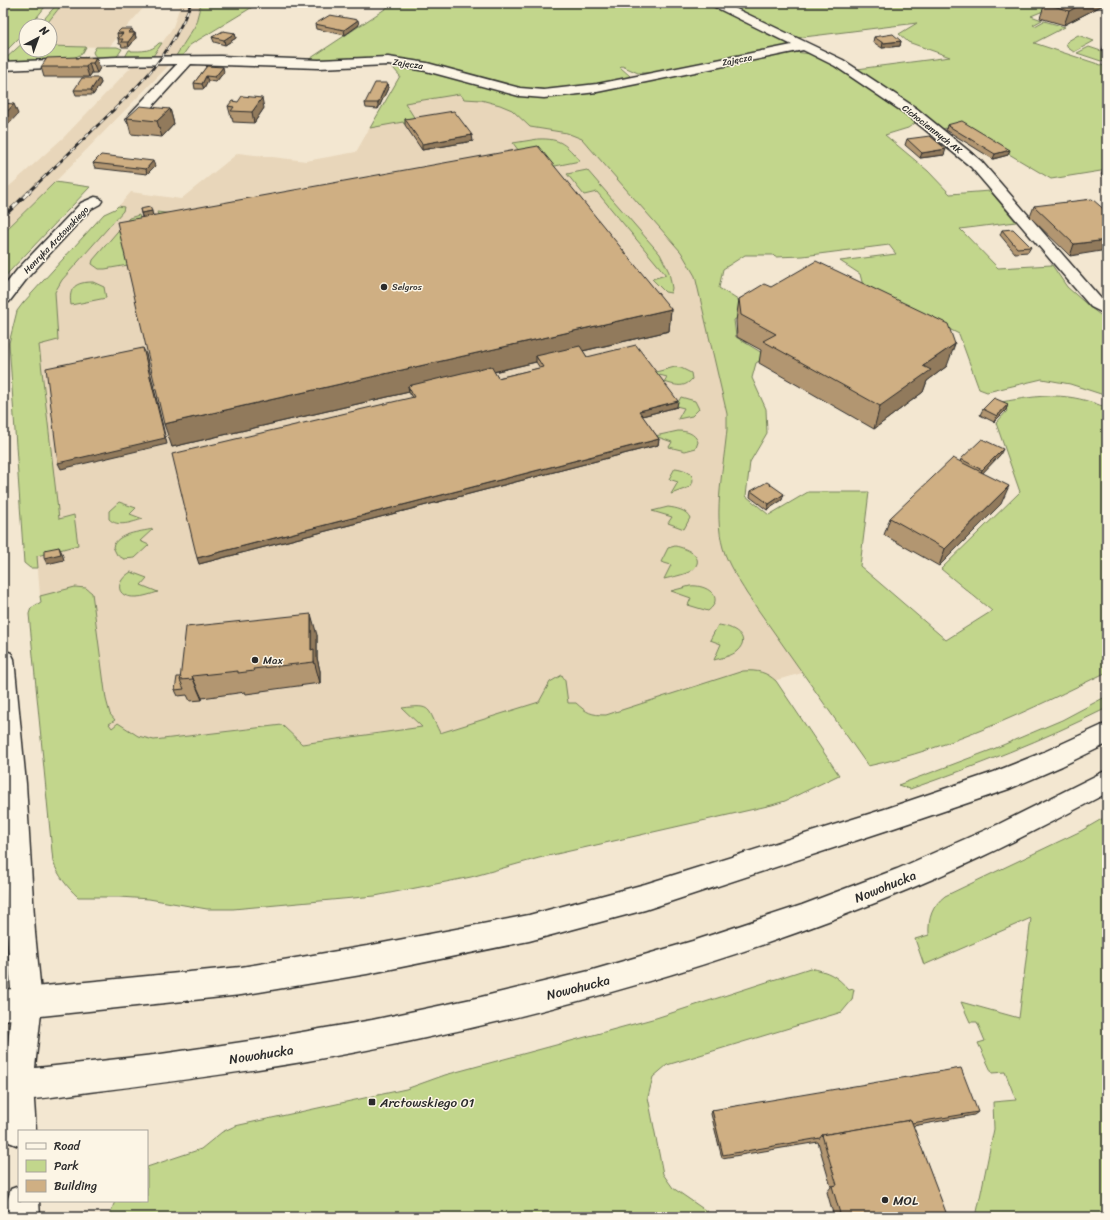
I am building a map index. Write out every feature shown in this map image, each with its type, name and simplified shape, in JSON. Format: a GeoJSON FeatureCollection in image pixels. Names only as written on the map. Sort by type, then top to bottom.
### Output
{"type":"FeatureCollection","features":[{"type":"Feature","properties":{"kind":"street","name":"Cichociemnych AK"},"geometry":{"type":"LineString","coordinates":[[715,3],[840,63],[911,111],[976,164],[1097,304],[1107,310]]}},
{"type":"Feature","properties":{"kind":"street","name":"Zajęcza"},"geometry":{"type":"LineString","coordinates":[[3,66],[117,61],[319,64],[375,61],[401,62],[441,70],[519,92],[544,94],[597,88],[805,46]]}},
{"type":"Feature","properties":{"kind":"street"},"geometry":{"type":"LineString","coordinates":[[133,119],[187,61]]}},
{"type":"Feature","properties":{"kind":"street","name":"Henryka Arctowskiego"},"geometry":{"type":"LineString","coordinates":[[3,299],[23,273],[86,206],[95,201]]}},
{"type":"Feature","properties":{"kind":"street"},"geometry":{"type":"LineString","coordinates":[[3,659],[13,784],[21,933],[10,1086],[3,1117]]}},
{"type":"Feature","properties":{"kind":"street"},"geometry":{"type":"LineString","coordinates":[[15,1004],[241,981],[367,960],[528,928],[644,896],[895,817],[1000,781],[1053,759],[1107,732]]}},
{"type":"Feature","properties":{"kind":"street","name":"Nowohucka"},"geometry":{"type":"LineString","coordinates":[[10,1086],[186,1066],[357,1038],[454,1018],[618,977],[757,934],[849,901],[963,853],[1068,803],[1107,781]]}},
{"type":"Feature","properties":{"kind":"street"},"geometry":{"type":"LineString","coordinates":[[3,816],[13,784]]}},
{"type":"Feature","properties":{"kind":"street"},"geometry":{"type":"LineString","coordinates":[[10,1086],[20,1130]]}},
{"type":"Feature","properties":{"kind":"street"},"geometry":{"type":"LineString","coordinates":[[23,1202],[24,1217]]}},
{"type":"Feature","properties":{"kind":"shaded area"},"geometry":{"type":"Polygon","coordinates":[[[63,3],[146,3],[146,5],[109,47],[58,46],[58,18],[51,18],[63,3]]]}},
{"type":"Feature","properties":{"kind":"shaded area"},"geometry":{"type":"Polygon","coordinates":[[[181,3],[201,3],[195,26],[172,62],[3,233],[3,192],[64,137],[136,62],[151,59],[173,27],[181,3]]]}},
{"type":"Feature","properties":{"kind":"shaded area"},"geometry":{"type":"Polygon","coordinates":[[[400,75],[504,103],[573,129],[706,251],[737,418],[729,527],[824,667],[597,730],[89,810],[40,596],[37,556],[30,306],[131,192],[181,199],[238,153],[306,161],[356,152],[400,75]]]}},
{"type":"Feature","properties":{"kind":"green space"},"geometry":{"type":"Polygon","coordinates":[[[3,3],[48,3],[36,18],[18,18],[18,39],[3,54],[3,3]]]}},
{"type":"Feature","properties":{"kind":"green space"},"geometry":{"type":"Polygon","coordinates":[[[58,3],[63,3],[51,18],[45,18],[58,3]]]}},
{"type":"Feature","properties":{"kind":"green space"},"geometry":{"type":"Polygon","coordinates":[[[201,3],[259,3],[190,45],[178,62],[172,62],[195,26],[201,3]]]}},
{"type":"Feature","properties":{"kind":"green space"},"geometry":{"type":"Polygon","coordinates":[[[394,3],[709,3],[790,43],[789,46],[656,73],[638,73],[622,66],[620,67],[630,76],[622,80],[554,92],[527,91],[413,61],[305,62],[394,3]]]}},
{"type":"Feature","properties":{"kind":"green space"},"geometry":{"type":"Polygon","coordinates":[[[739,3],[1063,3],[1031,16],[1042,20],[1033,25],[1035,26],[1044,21],[1065,27],[1034,43],[1107,67],[1107,170],[1051,179],[960,125],[942,129],[915,108],[857,69],[950,57],[908,42],[899,34],[917,23],[796,38],[725,5],[739,3]]]}},
{"type":"Feature","properties":{"kind":"green space"},"geometry":{"type":"Polygon","coordinates":[[[1078,35],[1094,41],[1074,52],[1068,48],[1066,43],[1078,35]]]}},
{"type":"Feature","properties":{"kind":"green space"},"geometry":{"type":"Polygon","coordinates":[[[159,43],[162,43],[151,59],[125,57],[129,50],[146,50],[153,48],[159,43]]]}},
{"type":"Feature","properties":{"kind":"green space"},"geometry":{"type":"Polygon","coordinates":[[[58,46],[86,47],[82,54],[69,60],[4,62],[4,60],[18,47],[18,58],[58,58],[58,46]]]}},
{"type":"Feature","properties":{"kind":"green space"},"geometry":{"type":"Polygon","coordinates":[[[96,47],[117,47],[122,49],[116,58],[102,59],[94,55],[93,52],[96,47]]]}},
{"type":"Feature","properties":{"kind":"green space"},"geometry":{"type":"Polygon","coordinates":[[[1089,47],[1107,53],[1107,63],[1077,53],[1089,47]]]}},
{"type":"Feature","properties":{"kind":"green space"},"geometry":{"type":"Polygon","coordinates":[[[795,52],[811,54],[835,64],[918,121],[908,128],[885,135],[928,171],[950,194],[990,191],[1016,222],[960,229],[998,268],[1052,265],[1067,287],[1107,320],[1107,396],[1070,384],[1042,379],[987,392],[979,389],[959,334],[863,286],[860,274],[840,261],[896,254],[889,245],[803,256],[775,257],[773,255],[745,255],[723,269],[719,288],[752,309],[734,320],[736,337],[767,356],[756,363],[752,378],[766,409],[767,433],[750,462],[746,496],[769,515],[808,492],[869,492],[860,566],[946,640],[992,611],[941,569],[1020,492],[996,423],[1007,411],[1001,402],[1042,396],[1054,396],[1079,399],[1107,408],[1107,672],[1020,714],[960,738],[930,749],[868,766],[747,594],[725,554],[720,534],[719,504],[727,429],[727,414],[695,276],[681,252],[582,139],[567,133],[530,127],[512,110],[500,105],[481,100],[464,99],[460,94],[405,103],[417,122],[404,124],[403,122],[370,128],[400,76],[388,62],[544,95],[795,52]]]}},
{"type":"Feature","properties":{"kind":"green space"},"geometry":{"type":"Polygon","coordinates":[[[538,139],[558,141],[567,147],[580,161],[545,168],[524,158],[513,143],[538,139]]]}},
{"type":"Feature","properties":{"kind":"green space"},"geometry":{"type":"Polygon","coordinates":[[[587,170],[660,254],[669,272],[672,288],[671,293],[665,292],[652,279],[666,275],[597,192],[584,195],[567,174],[587,170]]]}},
{"type":"Feature","properties":{"kind":"green space"},"geometry":{"type":"Polygon","coordinates":[[[55,182],[90,187],[3,280],[3,233],[55,182]]]}},
{"type":"Feature","properties":{"kind":"green space"},"geometry":{"type":"Polygon","coordinates":[[[118,206],[124,207],[123,211],[62,280],[55,292],[58,340],[39,345],[59,519],[74,515],[78,545],[37,556],[38,568],[30,568],[24,563],[9,343],[17,311],[23,303],[104,214],[118,206]]]}},
{"type":"Feature","properties":{"kind":"green space"},"geometry":{"type":"Polygon","coordinates":[[[157,212],[173,214],[128,265],[99,269],[92,264],[93,260],[129,218],[139,215],[141,221],[159,217],[157,212]]]}},
{"type":"Feature","properties":{"kind":"green space"},"geometry":{"type":"Polygon","coordinates":[[[93,282],[104,287],[106,298],[71,305],[70,299],[74,287],[82,283],[93,282]]]}},
{"type":"Feature","properties":{"kind":"green space"},"geometry":{"type":"Polygon","coordinates":[[[675,367],[691,373],[692,379],[686,384],[676,385],[664,382],[667,377],[652,373],[675,367]]]}},
{"type":"Feature","properties":{"kind":"green space"},"geometry":{"type":"Polygon","coordinates":[[[681,397],[695,401],[699,409],[692,416],[678,419],[684,408],[676,406],[681,397]]]}},
{"type":"Feature","properties":{"kind":"green space"},"geometry":{"type":"Polygon","coordinates":[[[678,431],[687,432],[695,436],[698,442],[696,448],[685,451],[669,447],[672,442],[655,436],[678,431]]]}},
{"type":"Feature","properties":{"kind":"green space"},"geometry":{"type":"Polygon","coordinates":[[[675,468],[687,471],[693,479],[690,487],[671,494],[678,482],[669,479],[675,468]]]}},
{"type":"Feature","properties":{"kind":"green space"},"geometry":{"type":"Polygon","coordinates":[[[119,502],[136,508],[130,514],[143,519],[125,524],[113,522],[109,519],[109,511],[119,502]]]}},
{"type":"Feature","properties":{"kind":"green space"},"geometry":{"type":"Polygon","coordinates":[[[668,507],[681,510],[689,515],[690,518],[684,529],[668,523],[672,517],[652,511],[668,507]]]}},
{"type":"Feature","properties":{"kind":"green space"},"geometry":{"type":"Polygon","coordinates":[[[153,529],[140,541],[149,545],[135,558],[124,559],[117,555],[113,547],[115,542],[119,539],[130,534],[153,529]]]}},
{"type":"Feature","properties":{"kind":"green space"},"geometry":{"type":"Polygon","coordinates":[[[675,546],[690,551],[694,554],[697,558],[696,566],[691,571],[664,579],[671,565],[661,562],[668,548],[675,546]]]}},
{"type":"Feature","properties":{"kind":"green space"},"geometry":{"type":"Polygon","coordinates":[[[131,572],[147,578],[141,585],[158,592],[139,597],[129,597],[124,595],[121,592],[120,584],[122,580],[131,572]]]}},
{"type":"Feature","properties":{"kind":"green space"},"geometry":{"type":"Polygon","coordinates":[[[690,586],[702,587],[712,592],[715,601],[713,606],[708,611],[688,605],[691,598],[671,591],[690,586]]]}},
{"type":"Feature","properties":{"kind":"green space"},"geometry":{"type":"Polygon","coordinates":[[[75,587],[86,588],[92,593],[106,699],[110,714],[115,720],[109,724],[112,728],[118,723],[138,736],[154,740],[282,725],[302,744],[422,727],[402,708],[412,707],[419,707],[428,710],[440,733],[539,702],[550,682],[562,675],[565,681],[568,703],[576,703],[586,711],[593,714],[606,715],[743,671],[753,671],[761,672],[776,681],[839,775],[785,801],[772,805],[539,858],[471,877],[375,896],[233,909],[207,909],[149,899],[78,897],[63,881],[53,862],[29,614],[31,608],[41,602],[40,596],[75,587]]]}},
{"type":"Feature","properties":{"kind":"green space"},"geometry":{"type":"Polygon","coordinates":[[[718,625],[729,627],[734,630],[741,636],[743,641],[735,653],[714,660],[721,644],[710,640],[718,625]]]}},
{"type":"Feature","properties":{"kind":"green space"},"geometry":{"type":"Polygon","coordinates":[[[1107,696],[1107,708],[1034,742],[985,762],[910,789],[898,785],[991,750],[1062,720],[1107,696]]]}},
{"type":"Feature","properties":{"kind":"green space"},"geometry":{"type":"Polygon","coordinates":[[[1107,816],[1107,1217],[976,1217],[994,1129],[993,1102],[1016,1100],[1005,1072],[992,1073],[978,1043],[985,1041],[977,1022],[970,1022],[961,1002],[1019,1018],[1031,918],[924,965],[915,939],[929,935],[929,923],[934,908],[945,896],[1081,831],[1107,816]]]}},
{"type":"Feature","properties":{"kind":"green space"},"geometry":{"type":"Polygon","coordinates":[[[810,968],[832,975],[849,990],[854,989],[852,1000],[842,1012],[667,1065],[653,1077],[648,1097],[663,1174],[673,1188],[715,1217],[109,1217],[115,1202],[148,1202],[148,1167],[201,1149],[222,1132],[235,1126],[406,1089],[445,1075],[656,1018],[810,968]]]}},
{"type":"Feature","properties":{"kind":"building"},"geometry":{"type":"Polygon","coordinates":[[[1045,3],[1084,3],[1069,11],[1045,3]]]}},
{"type":"Feature","properties":{"kind":"building"},"geometry":{"type":"Polygon","coordinates":[[[330,15],[358,20],[344,30],[315,24],[330,15]]]}},
{"type":"Feature","properties":{"kind":"building"},"geometry":{"type":"Polygon","coordinates":[[[121,29],[132,29],[128,33],[135,33],[128,42],[121,42],[123,39],[118,39],[123,33],[117,33],[121,29]]]}},
{"type":"Feature","properties":{"kind":"building"},"geometry":{"type":"Polygon","coordinates":[[[223,31],[235,33],[224,40],[212,37],[223,31]]]}},
{"type":"Feature","properties":{"kind":"building"},"geometry":{"type":"Polygon","coordinates":[[[893,34],[901,41],[883,43],[874,37],[893,34]]]}},
{"type":"Feature","properties":{"kind":"building"},"geometry":{"type":"Polygon","coordinates":[[[47,58],[96,58],[93,63],[89,63],[86,67],[41,67],[47,58]]]}},
{"type":"Feature","properties":{"kind":"building"},"geometry":{"type":"Polygon","coordinates":[[[207,66],[223,67],[215,77],[206,76],[202,84],[194,83],[207,66]]]}},
{"type":"Feature","properties":{"kind":"building"},"geometry":{"type":"Polygon","coordinates":[[[82,78],[99,78],[91,90],[74,90],[82,78]]]}},
{"type":"Feature","properties":{"kind":"building"},"geometry":{"type":"Polygon","coordinates":[[[375,83],[387,83],[378,103],[365,103],[375,83]]]}},
{"type":"Feature","properties":{"kind":"building"},"geometry":{"type":"Polygon","coordinates":[[[242,96],[262,98],[252,112],[231,111],[234,107],[228,106],[232,101],[238,102],[242,96]]]}},
{"type":"Feature","properties":{"kind":"building"},"geometry":{"type":"Polygon","coordinates":[[[3,103],[14,104],[3,116],[3,103]]]}},
{"type":"Feature","properties":{"kind":"building"},"geometry":{"type":"Polygon","coordinates":[[[140,106],[170,109],[157,121],[127,118],[140,106]]]}},
{"type":"Feature","properties":{"kind":"building"},"geometry":{"type":"Polygon","coordinates":[[[454,111],[472,135],[422,144],[405,119],[454,111]]]}},
{"type":"Feature","properties":{"kind":"building"},"geometry":{"type":"Polygon","coordinates":[[[962,121],[1010,150],[995,154],[947,125],[962,121]]]}},
{"type":"Feature","properties":{"kind":"building"},"geometry":{"type":"Polygon","coordinates":[[[930,136],[946,149],[922,153],[907,139],[930,136]]]}},
{"type":"Feature","properties":{"kind":"building","name":"Selgros"},"geometry":{"type":"Polygon","coordinates":[[[538,146],[671,309],[164,424],[117,222],[538,146]]]}},
{"type":"Feature","properties":{"kind":"building"},"geometry":{"type":"Polygon","coordinates":[[[101,155],[153,161],[146,169],[93,163],[101,155]]]}},
{"type":"Feature","properties":{"kind":"building"},"geometry":{"type":"Polygon","coordinates":[[[1092,199],[1107,212],[1107,240],[1074,244],[1034,206],[1092,199]]]}},
{"type":"Feature","properties":{"kind":"building"},"geometry":{"type":"Polygon","coordinates":[[[150,207],[152,211],[141,213],[140,209],[150,207]]]}},
{"type":"Feature","properties":{"kind":"building"},"geometry":{"type":"Polygon","coordinates":[[[1013,229],[1031,247],[1017,248],[1002,230],[1013,229]]]}},
{"type":"Feature","properties":{"kind":"building"},"geometry":{"type":"Polygon","coordinates":[[[816,261],[948,324],[955,344],[923,366],[931,370],[880,406],[763,341],[776,334],[741,315],[739,299],[764,284],[771,287],[816,261]]]}},
{"type":"Feature","properties":{"kind":"building"},"geometry":{"type":"Polygon","coordinates":[[[636,345],[678,401],[639,411],[659,439],[197,558],[172,454],[414,397],[408,386],[491,366],[498,378],[543,367],[536,356],[580,346],[587,357],[636,345]]]}},
{"type":"Feature","properties":{"kind":"building"},"geometry":{"type":"Polygon","coordinates":[[[143,348],[165,438],[58,463],[46,368],[143,348]]]}},
{"type":"Feature","properties":{"kind":"building"},"geometry":{"type":"Polygon","coordinates":[[[994,398],[1008,404],[997,416],[983,409],[994,398]]]}},
{"type":"Feature","properties":{"kind":"building"},"geometry":{"type":"Polygon","coordinates":[[[982,439],[1003,449],[982,470],[961,459],[982,439]]]}},
{"type":"Feature","properties":{"kind":"building"},"geometry":{"type":"Polygon","coordinates":[[[953,458],[1009,486],[945,549],[890,518],[953,458]]]}},
{"type":"Feature","properties":{"kind":"building"},"geometry":{"type":"Polygon","coordinates":[[[767,482],[784,494],[769,504],[751,491],[767,482]]]}},
{"type":"Feature","properties":{"kind":"building"},"geometry":{"type":"Polygon","coordinates":[[[59,547],[61,554],[44,558],[44,550],[59,547]]]}},
{"type":"Feature","properties":{"kind":"building"},"geometry":{"type":"Polygon","coordinates":[[[311,614],[311,650],[314,649],[314,662],[253,669],[254,671],[238,673],[238,671],[192,676],[193,679],[180,680],[186,627],[311,614]]]}},
{"type":"Feature","properties":{"kind":"building"},"geometry":{"type":"Polygon","coordinates":[[[177,677],[181,677],[180,680],[184,689],[175,690],[177,677]]]}},
{"type":"Feature","properties":{"kind":"building"},"geometry":{"type":"Polygon","coordinates":[[[961,1068],[978,1112],[912,1123],[911,1120],[822,1135],[820,1138],[723,1155],[712,1110],[961,1068]]]}},
{"type":"Feature","properties":{"kind":"building"},"geometry":{"type":"Polygon","coordinates":[[[911,1120],[947,1217],[841,1217],[832,1186],[837,1185],[822,1135],[911,1120]]]}},
{"type":"Feature","properties":{"kind":"railway"},"geometry":{"type":"LineString","coordinates":[[28,193],[140,84],[174,39],[191,3]]}},
{"type":"Feature","properties":{"kind":"railway"},"geometry":{"type":"LineString","coordinates":[[3,217],[29,192]]}},
{"type":"Feature","properties":{"kind":"place","name":"Selgros"},"geometry":{"type":"Point","coordinates":[384,287]}},
{"type":"Feature","properties":{"kind":"place","name":"Max"},"geometry":{"type":"Point","coordinates":[255,660]}},
{"type":"Feature","properties":{"kind":"place","name":"Arctowskiego 01"},"geometry":{"type":"Point","coordinates":[372,1102]}},
{"type":"Feature","properties":{"kind":"place","name":"MOL"},"geometry":{"type":"Point","coordinates":[885,1200]}}]}
